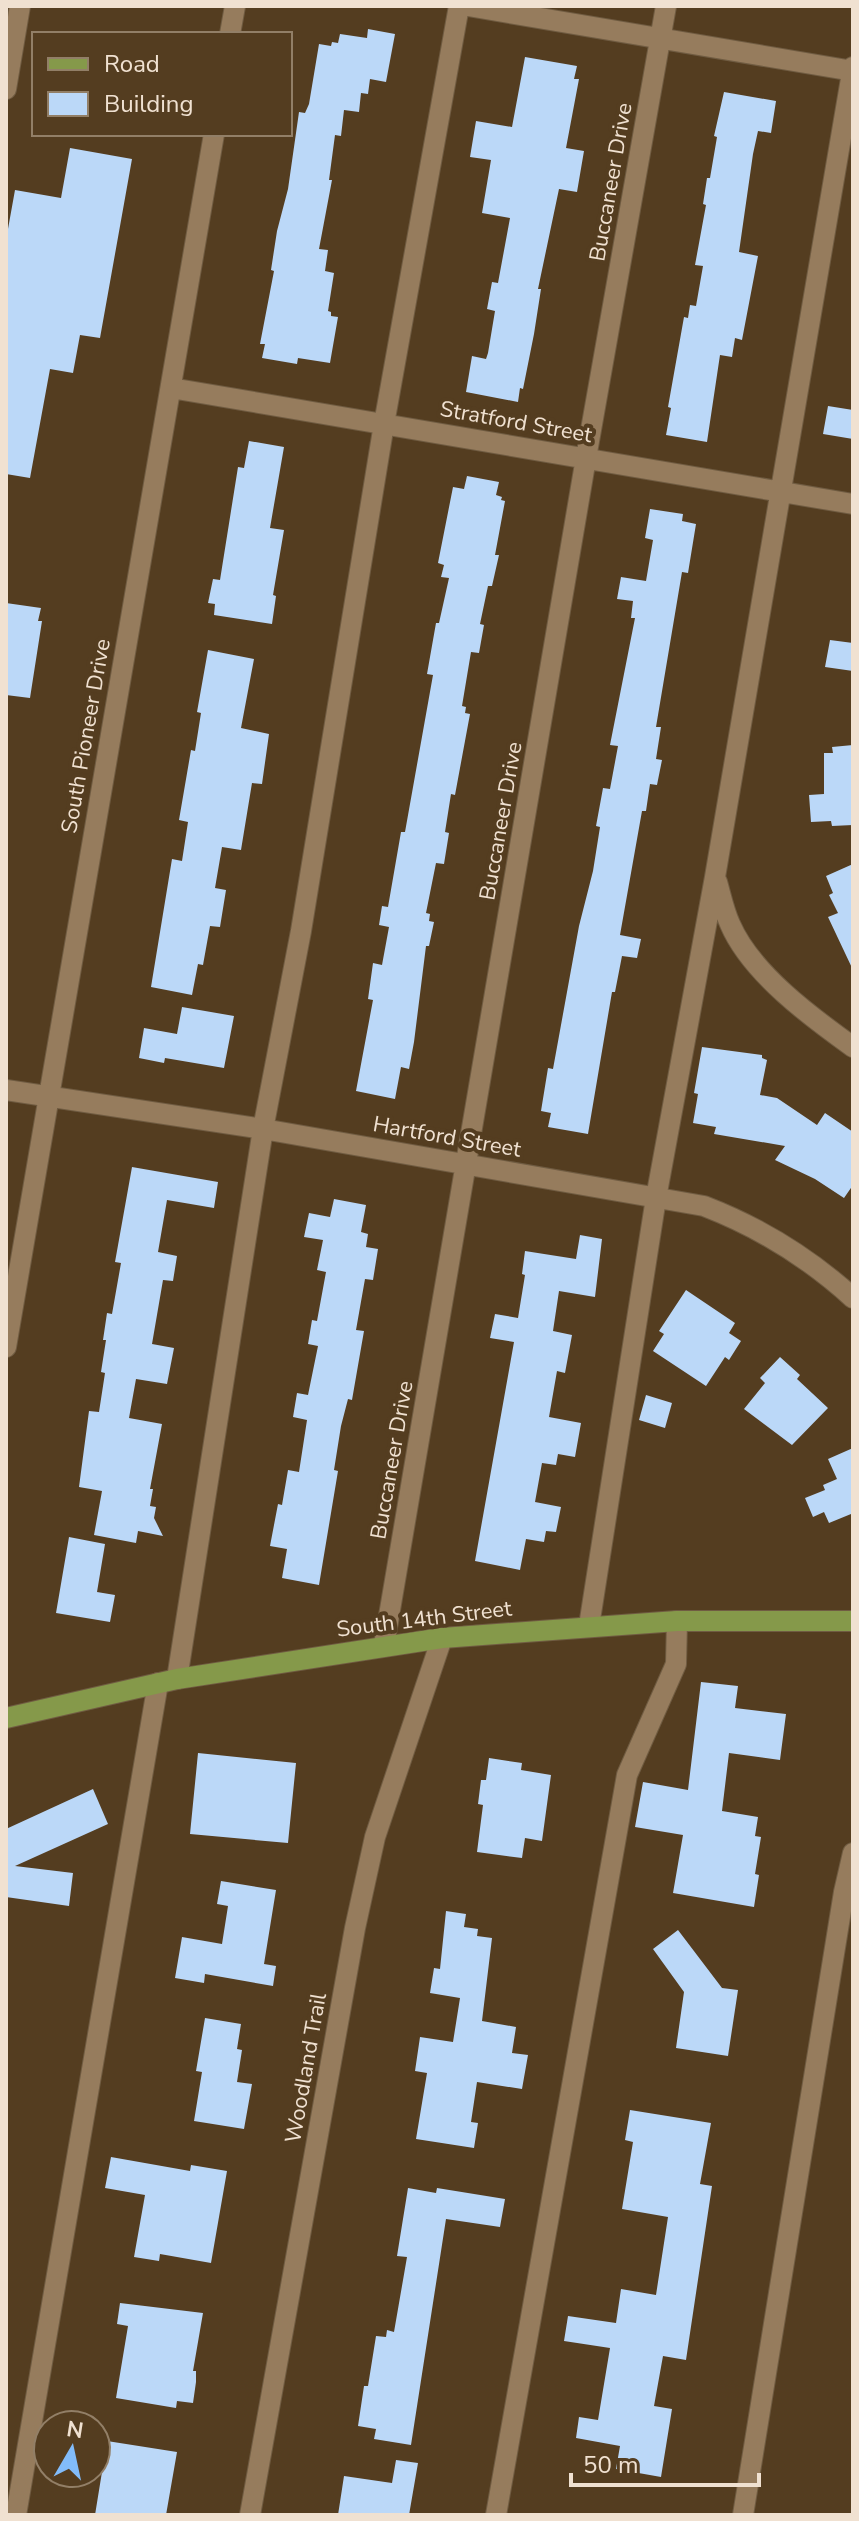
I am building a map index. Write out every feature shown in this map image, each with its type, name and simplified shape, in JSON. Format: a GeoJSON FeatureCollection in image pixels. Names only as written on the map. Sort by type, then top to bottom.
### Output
{"type":"FeatureCollection","features":[{"type":"Feature","properties":{"kind":"main road","name":"South 14th Street"},"geometry":{"type":"LineString","coordinates":[[6,1718],[168,1681],[442,1638],[677,1621],[853,1621]]}},
{"type":"Feature","properties":{"kind":"street"},"geometry":{"type":"LineString","coordinates":[[6,89],[20,6]]}},
{"type":"Feature","properties":{"kind":"street"},"geometry":{"type":"LineString","coordinates":[[230,32],[235,6]]}},
{"type":"Feature","properties":{"kind":"street"},"geometry":{"type":"LineString","coordinates":[[16,2515],[301,931],[384,424],[459,6]]}},
{"type":"Feature","properties":{"kind":"street"},"geometry":{"type":"LineString","coordinates":[[468,6],[853,70],[715,877],[656,1198],[589,1626]]}},
{"type":"Feature","properties":{"kind":"street","name":"Buccaneer Drive"},"geometry":{"type":"LineString","coordinates":[[384,1645],[666,6]]}},
{"type":"Feature","properties":{"kind":"street","name":"South Pioneer Drive"},"geometry":{"type":"LineString","coordinates":[[6,1347],[214,136]]}},
{"type":"Feature","properties":{"kind":"street","name":"Stratford Street"},"geometry":{"type":"LineString","coordinates":[[171,388],[853,504]]}},
{"type":"Feature","properties":{"kind":"street"},"geometry":{"type":"LineString","coordinates":[[715,877],[730,926],[757,964],[800,1009],[853,1047]]}},
{"type":"Feature","properties":{"kind":"street","name":"Hartford Street"},"geometry":{"type":"LineString","coordinates":[[6,1090],[263,1129],[704,1206],[744,1221],[790,1247],[853,1298]]}},
{"type":"Feature","properties":{"kind":"street"},"geometry":{"type":"LineString","coordinates":[[496,2515],[627,1775],[676,1664],[677,1621]]}},
{"type":"Feature","properties":{"kind":"street","name":"Woodland Trail"},"geometry":{"type":"LineString","coordinates":[[250,2515],[355,1928],[375,1837],[442,1638]]}},
{"type":"Feature","properties":{"kind":"street"},"geometry":{"type":"LineString","coordinates":[[743,2515],[841,1907],[853,1853]]}},
{"type":"Feature","properties":{"kind":"building"},"geometry":{"type":"Polygon","coordinates":[[[368,29],[395,34],[386,82],[370,79],[368,94],[361,93],[359,112],[344,110],[341,136],[335,135],[329,180],[332,180],[319,249],[328,250],[325,271],[334,273],[328,311],[331,316],[338,317],[330,363],[298,358],[297,364],[262,358],[265,344],[260,344],[274,271],[271,270],[277,231],[288,189],[299,112],[305,113],[309,104],[319,44],[331,46],[332,42],[338,43],[340,34],[367,38],[368,29]]]}},
{"type":"Feature","properties":{"kind":"building"},"geometry":{"type":"Polygon","coordinates":[[[525,57],[577,66],[574,79],[579,79],[566,148],[584,151],[577,192],[559,189],[538,289],[541,289],[534,334],[518,402],[466,392],[472,356],[486,359],[488,353],[495,311],[487,309],[492,282],[498,283],[510,218],[482,213],[491,160],[470,157],[476,121],[512,127],[525,57]]]}},
{"type":"Feature","properties":{"kind":"building"},"geometry":{"type":"Polygon","coordinates":[[[724,92],[776,101],[771,133],[758,131],[739,252],[758,256],[742,340],[735,338],[732,357],[720,355],[707,442],[666,435],[684,317],[688,318],[690,305],[696,306],[703,266],[695,265],[706,205],[703,204],[707,178],[710,178],[717,137],[714,136],[724,92]]]}},
{"type":"Feature","properties":{"kind":"building"},"geometry":{"type":"Polygon","coordinates":[[[70,148],[132,159],[100,338],[80,335],[73,373],[50,369],[30,478],[6,474],[6,240],[15,190],[61,198],[70,148]]]}},
{"type":"Feature","properties":{"kind":"building"},"geometry":{"type":"Polygon","coordinates":[[[828,406],[853,410],[853,439],[823,434],[828,406]]]}},
{"type":"Feature","properties":{"kind":"building"},"geometry":{"type":"Polygon","coordinates":[[[249,441],[284,447],[270,528],[284,530],[273,595],[276,596],[272,624],[214,615],[215,604],[208,603],[213,579],[220,580],[238,467],[244,468],[249,441]]]}},
{"type":"Feature","properties":{"kind":"building"},"geometry":{"type":"Polygon","coordinates":[[[467,476],[499,482],[496,495],[505,501],[495,555],[499,555],[480,624],[484,625],[479,653],[471,652],[462,706],[466,707],[465,713],[470,714],[455,795],[451,794],[444,864],[436,863],[426,913],[430,914],[429,921],[434,922],[429,946],[426,946],[409,1069],[401,1067],[395,1099],[356,1091],[373,1000],[368,999],[373,963],[382,965],[389,927],[379,925],[382,906],[388,907],[401,832],[405,832],[433,675],[427,674],[436,623],[439,623],[449,578],[441,577],[444,565],[438,563],[453,487],[464,489],[467,476]]]}},
{"type":"Feature","properties":{"kind":"building"},"geometry":{"type":"Polygon","coordinates":[[[650,509],[683,514],[682,521],[696,524],[688,573],[682,572],[656,727],[661,727],[656,759],[662,760],[657,785],[650,784],[646,811],[642,811],[620,935],[641,939],[637,958],[622,956],[615,992],[612,992],[588,1134],[548,1127],[551,1113],[541,1111],[548,1068],[553,1069],[579,926],[593,871],[600,827],[596,826],[603,788],[610,789],[618,746],[610,745],[635,618],[631,618],[633,601],[617,599],[621,577],[646,581],[653,540],[645,538],[650,509]]]}},
{"type":"Feature","properties":{"kind":"building"},"geometry":{"type":"Polygon","coordinates":[[[6,603],[41,608],[38,621],[42,621],[30,698],[6,695],[6,603]]]}},
{"type":"Feature","properties":{"kind":"building"},"geometry":{"type":"Polygon","coordinates":[[[830,640],[853,643],[853,671],[825,667],[830,640]]]}},
{"type":"Feature","properties":{"kind":"building"},"geometry":{"type":"Polygon","coordinates":[[[208,650],[254,659],[241,728],[269,734],[262,784],[252,783],[241,850],[222,847],[215,888],[226,890],[220,927],[210,926],[203,965],[198,964],[192,995],[151,987],[172,859],[182,861],[188,822],[179,820],[191,750],[195,751],[201,713],[197,712],[208,650]]]}},
{"type":"Feature","properties":{"kind":"building"},"geometry":{"type":"Polygon","coordinates":[[[853,745],[853,825],[832,826],[831,821],[811,822],[809,795],[824,794],[824,753],[833,753],[832,747],[853,745]]]}},
{"type":"Feature","properties":{"kind":"building"},"geometry":{"type":"Polygon","coordinates":[[[853,864],[853,970],[828,917],[838,913],[829,895],[833,893],[826,876],[853,864]]]}},
{"type":"Feature","properties":{"kind":"building"},"geometry":{"type":"Polygon","coordinates":[[[182,1007],[234,1016],[224,1068],[165,1058],[164,1063],[139,1058],[144,1028],[177,1034],[182,1007]]]}},
{"type":"Feature","properties":{"kind":"building"},"geometry":{"type":"Polygon","coordinates":[[[702,1047],[762,1055],[767,1060],[760,1095],[777,1098],[817,1125],[825,1113],[853,1132],[853,1185],[844,1198],[815,1179],[775,1160],[785,1146],[714,1134],[716,1127],[693,1123],[698,1094],[694,1093],[702,1047]]]}},
{"type":"Feature","properties":{"kind":"building"},"geometry":{"type":"Polygon","coordinates":[[[132,1167],[218,1182],[214,1208],[167,1200],[158,1252],[177,1256],[173,1281],[163,1280],[152,1344],[174,1348],[167,1384],[136,1379],[129,1418],[162,1424],[150,1489],[153,1489],[150,1506],[156,1507],[154,1518],[163,1536],[138,1531],[136,1543],[94,1535],[102,1491],[79,1487],[89,1411],[99,1412],[105,1373],[101,1372],[106,1340],[103,1340],[107,1313],[112,1314],[121,1263],[115,1262],[132,1167]]]}},
{"type":"Feature","properties":{"kind":"building"},"geometry":{"type":"Polygon","coordinates":[[[334,1199],[366,1205],[361,1232],[368,1234],[366,1247],[378,1249],[373,1280],[365,1279],[356,1330],[364,1331],[352,1400],[348,1399],[341,1426],[334,1470],[338,1471],[319,1585],[282,1578],[287,1549],[270,1546],[288,1470],[299,1472],[307,1420],[293,1417],[297,1393],[308,1395],[318,1346],[308,1344],[312,1320],[317,1321],[326,1272],[317,1270],[323,1240],[304,1237],[309,1213],[330,1217],[334,1199]]]}},
{"type":"Feature","properties":{"kind":"building"},"geometry":{"type":"Polygon","coordinates":[[[580,1235],[602,1239],[595,1297],[559,1291],[553,1331],[572,1335],[565,1373],[557,1371],[549,1417],[581,1423],[575,1457],[558,1454],[556,1465],[542,1463],[535,1502],[561,1507],[556,1532],[546,1531],[544,1542],[526,1539],[520,1570],[475,1561],[514,1342],[490,1338],[495,1314],[518,1318],[525,1275],[522,1274],[525,1251],[576,1259],[580,1235]]]}},
{"type":"Feature","properties":{"kind":"building"},"geometry":{"type":"Polygon","coordinates":[[[686,1290],[735,1323],[729,1333],[741,1341],[729,1360],[725,1357],[706,1386],[653,1351],[664,1334],[659,1331],[686,1290]]]}},
{"type":"Feature","properties":{"kind":"building"},"geometry":{"type":"Polygon","coordinates":[[[780,1357],[800,1375],[797,1379],[828,1408],[792,1445],[744,1409],[765,1383],[760,1378],[780,1357]]]}},
{"type":"Feature","properties":{"kind":"building"},"geometry":{"type":"Polygon","coordinates":[[[646,1395],[672,1403],[665,1428],[639,1420],[646,1395]]]}},
{"type":"Feature","properties":{"kind":"building"},"geometry":{"type":"Polygon","coordinates":[[[853,1448],[853,1518],[851,1514],[829,1523],[824,1512],[813,1517],[805,1498],[825,1490],[823,1485],[837,1479],[828,1459],[853,1448]]]}},
{"type":"Feature","properties":{"kind":"building"},"geometry":{"type":"Polygon","coordinates":[[[69,1537],[105,1544],[97,1592],[115,1595],[110,1622],[56,1613],[69,1537]]]}},
{"type":"Feature","properties":{"kind":"building"},"geometry":{"type":"Polygon","coordinates":[[[701,1682],[738,1686],[735,1708],[786,1714],[780,1760],[729,1753],[722,1811],[758,1817],[755,1836],[761,1837],[754,1907],[673,1893],[683,1835],[635,1827],[643,1782],[688,1790],[701,1682]]]}},
{"type":"Feature","properties":{"kind":"building"},"geometry":{"type":"Polygon","coordinates":[[[198,1753],[296,1763],[288,1843],[190,1834],[198,1753]]]}},
{"type":"Feature","properties":{"kind":"building"},"geometry":{"type":"Polygon","coordinates":[[[489,1758],[522,1763],[521,1770],[551,1775],[542,1841],[525,1838],[522,1858],[477,1852],[483,1805],[478,1804],[481,1780],[486,1780],[489,1758]]]}},
{"type":"Feature","properties":{"kind":"building"},"geometry":{"type":"Polygon","coordinates":[[[93,1789],[108,1824],[15,1866],[73,1873],[69,1906],[6,1897],[6,1829],[93,1789]]]}},
{"type":"Feature","properties":{"kind":"building"},"geometry":{"type":"Polygon","coordinates":[[[221,1881],[276,1890],[264,1964],[276,1966],[273,1986],[205,1974],[204,1983],[175,1978],[182,1937],[222,1944],[228,1906],[217,1904],[221,1881]]]}},
{"type":"Feature","properties":{"kind":"building"},"geometry":{"type":"Polygon","coordinates":[[[446,1911],[466,1914],[464,1927],[478,1929],[477,1936],[492,1938],[482,2021],[516,2027],[512,2053],[528,2055],[522,2089],[477,2082],[471,2122],[478,2123],[474,2148],[416,2139],[427,2073],[415,2071],[420,2037],[453,2042],[460,1998],[430,1993],[434,1968],[440,1969],[446,1911]]]}},
{"type":"Feature","properties":{"kind":"building"},"geometry":{"type":"Polygon","coordinates":[[[678,1930],[722,1988],[738,1990],[728,2056],[676,2048],[684,1992],[653,1949],[678,1930]]]}},
{"type":"Feature","properties":{"kind":"building"},"geometry":{"type":"Polygon","coordinates":[[[205,2018],[241,2024],[237,2049],[242,2050],[237,2082],[252,2084],[244,2129],[194,2121],[202,2072],[196,2071],[205,2018]]]}},
{"type":"Feature","properties":{"kind":"building"},"geometry":{"type":"Polygon","coordinates":[[[630,2110],[711,2123],[700,2184],[712,2186],[686,2360],[663,2356],[654,2406],[672,2409],[661,2477],[616,2469],[620,2446],[576,2438],[579,2417],[598,2420],[610,2348],[564,2341],[568,2316],[616,2323],[621,2289],[656,2295],[668,2217],[622,2209],[633,2142],[625,2140],[630,2110]]]}},
{"type":"Feature","properties":{"kind":"building"},"geometry":{"type":"Polygon","coordinates":[[[111,2157],[190,2171],[191,2165],[227,2171],[211,2263],[160,2254],[159,2261],[134,2257],[145,2195],[105,2188],[111,2157]]]}},
{"type":"Feature","properties":{"kind":"building"},"geometry":{"type":"Polygon","coordinates":[[[408,2188],[436,2193],[437,2188],[505,2199],[500,2227],[446,2219],[411,2445],[374,2439],[376,2429],[358,2426],[376,2336],[386,2337],[387,2330],[394,2332],[407,2257],[397,2256],[408,2188]]]}},
{"type":"Feature","properties":{"kind":"building"},"geometry":{"type":"Polygon","coordinates":[[[120,2303],[203,2313],[193,2371],[196,2371],[196,2382],[193,2403],[177,2401],[176,2408],[116,2398],[128,2326],[117,2324],[120,2303]]]}},
{"type":"Feature","properties":{"kind":"building"},"geometry":{"type":"Polygon","coordinates":[[[112,2442],[177,2452],[166,2515],[95,2515],[99,2489],[112,2489],[112,2442]]]}},
{"type":"Feature","properties":{"kind":"building"},"geometry":{"type":"Polygon","coordinates":[[[396,2460],[418,2463],[409,2515],[338,2515],[344,2476],[392,2483],[396,2460]]]}}]}
